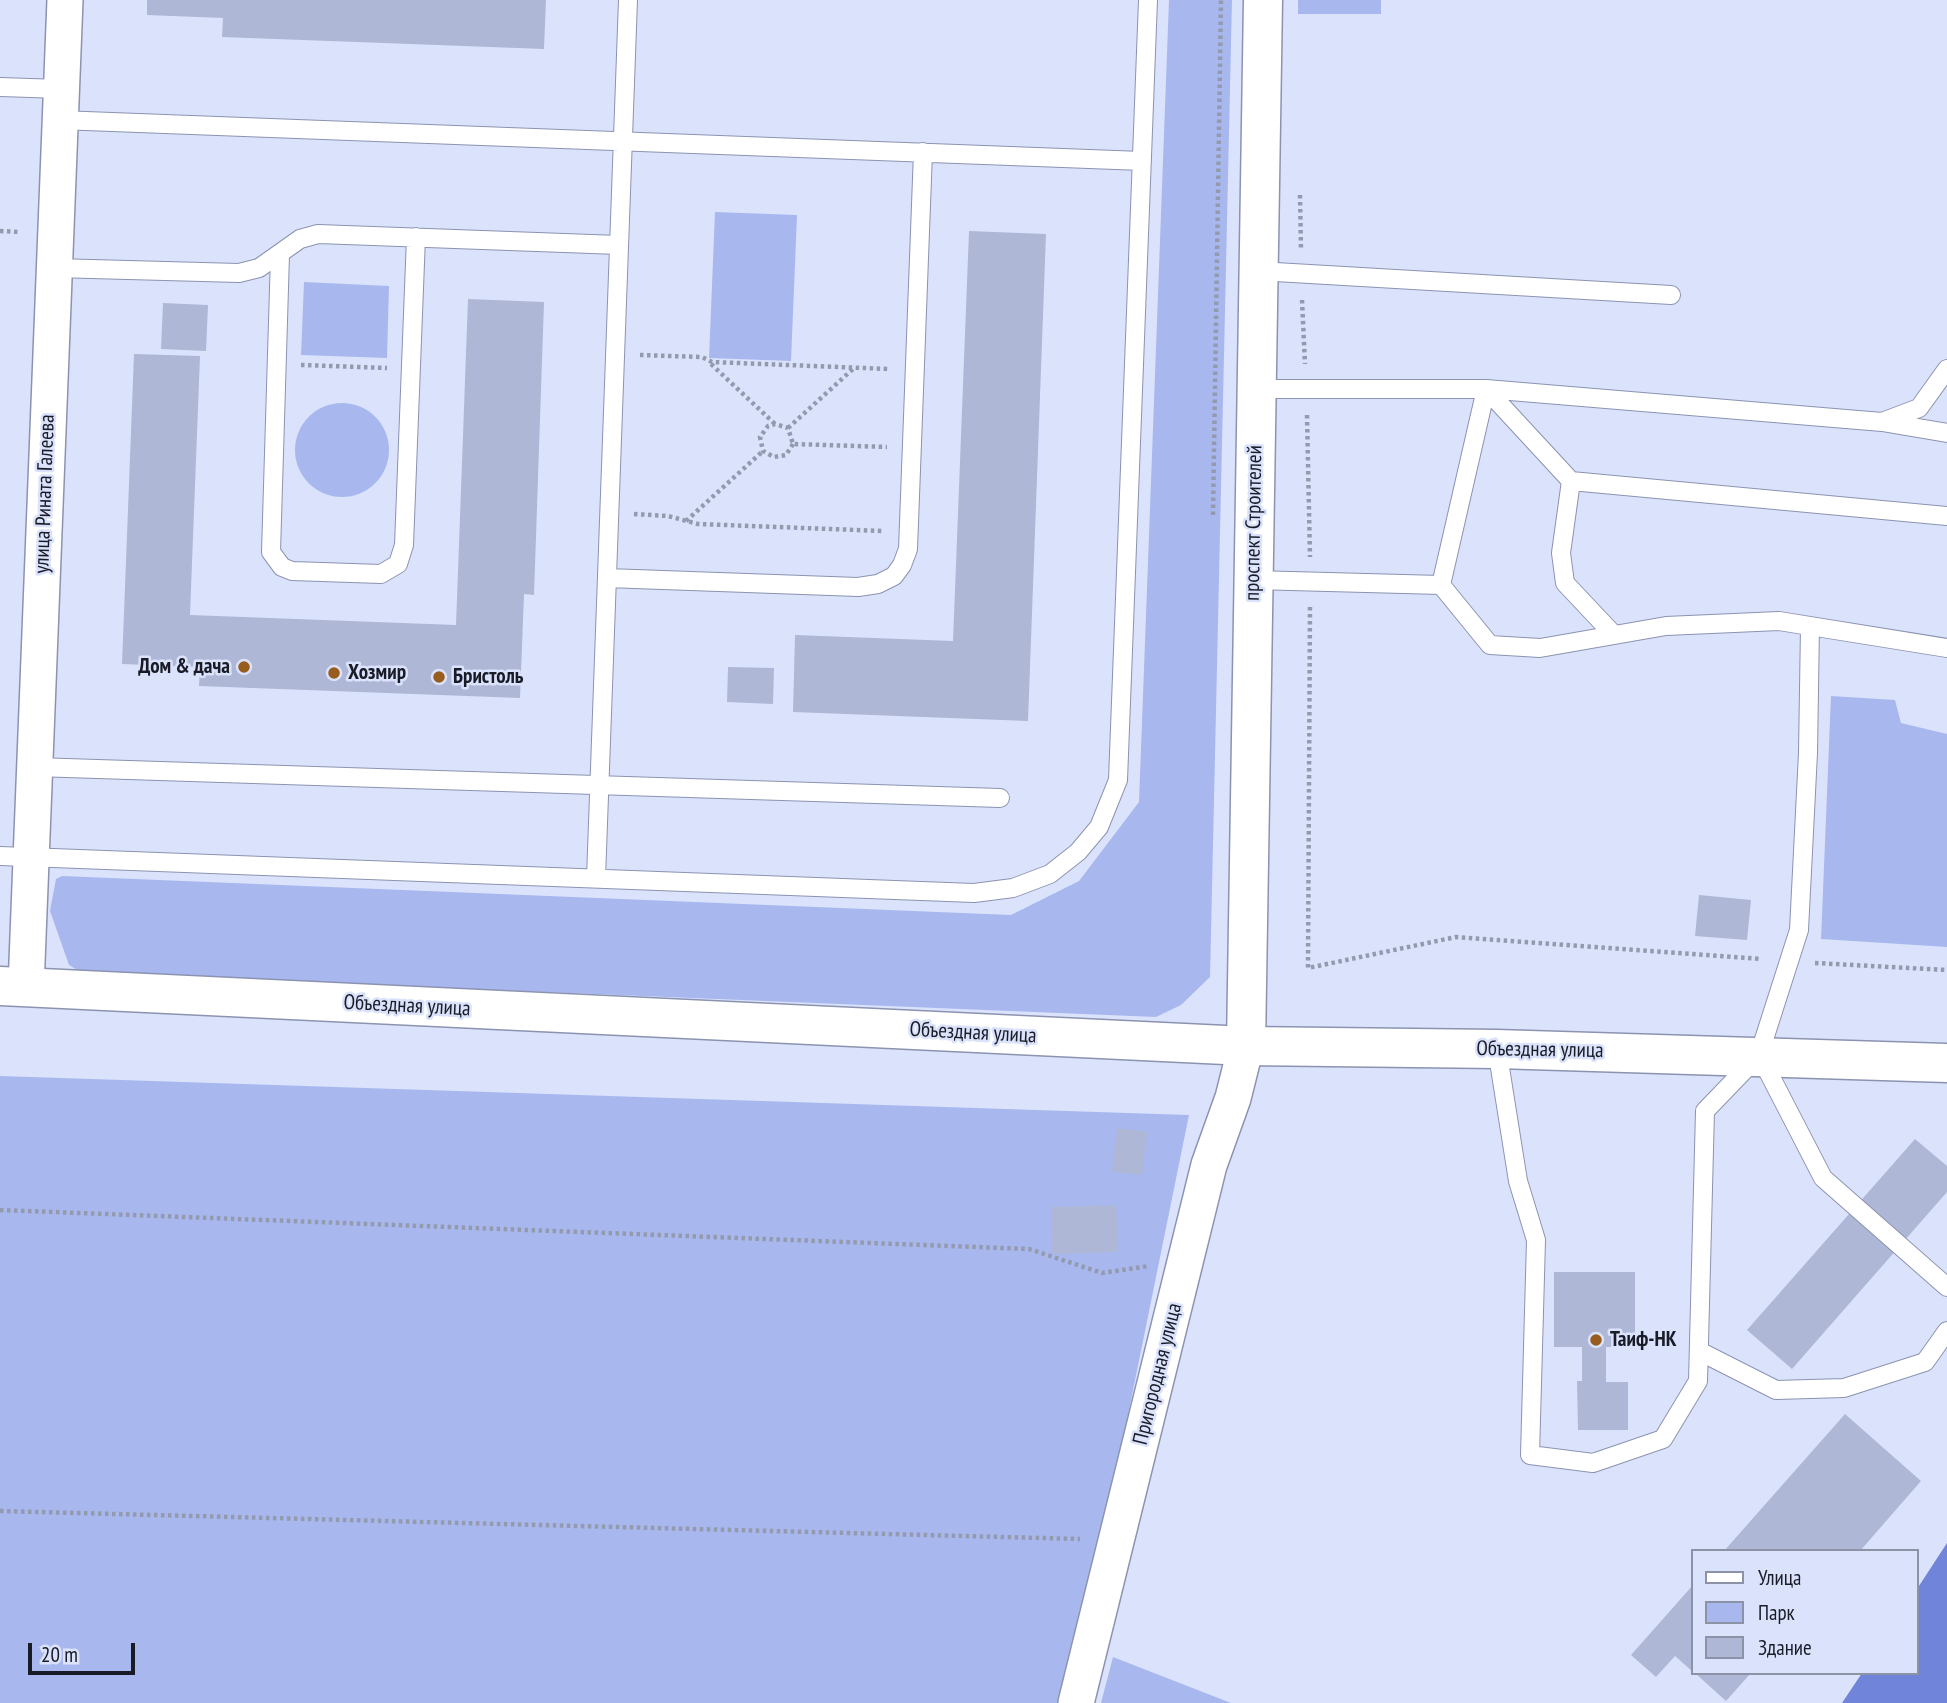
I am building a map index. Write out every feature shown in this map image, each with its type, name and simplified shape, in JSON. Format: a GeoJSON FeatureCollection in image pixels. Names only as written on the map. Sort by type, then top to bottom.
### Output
{"type":"FeatureCollection","features":[{"type":"Feature","properties":{"kind":"main road","name":"проспект Строителей"},"geometry":{"type":"LineString","coordinates":[[1246,1046],[1263,0]]}},
{"type":"Feature","properties":{"kind":"main road","name":"Объездная улица"},"geometry":{"type":"LineString","coordinates":[[13,987],[1246,1046],[1759,1055],[1947,1063]]}},
{"type":"Feature","properties":{"kind":"street","name":"улица Рината Галеева"},"geometry":{"type":"LineString","coordinates":[[13,987],[16,857],[35,767],[65,0]]}},
{"type":"Feature","properties":{"kind":"street","name":"Пригородная улица"},"geometry":{"type":"LineString","coordinates":[[1076,1703],[1209,1165],[1233,1097],[1246,1046]]}},
{"type":"Feature","properties":{"kind":"lane"},"geometry":{"type":"LineString","coordinates":[[596,878],[628,0]]}},
{"type":"Feature","properties":{"kind":"lane"},"geometry":{"type":"LineString","coordinates":[[16,857],[974,893],[1013,888],[1050,874],[1078,852],[1099,827],[1118,780],[1148,0]]}},
{"type":"Feature","properties":{"kind":"lane"},"geometry":{"type":"LineString","coordinates":[[0,87],[60,104],[623,141],[1142,161]]}},
{"type":"Feature","properties":{"kind":"lane"},"geometry":{"type":"LineString","coordinates":[[607,578],[858,587],[878,584],[894,576],[908,549],[923,152]]}},
{"type":"Feature","properties":{"kind":"lane"},"geometry":{"type":"LineString","coordinates":[[54,268],[226,274],[259,268],[300,239],[318,234],[619,245]]}},
{"type":"Feature","properties":{"kind":"lane"},"geometry":{"type":"LineString","coordinates":[[280,255],[269,539],[276,561],[292,571],[381,574],[398,564],[404,545],[416,237]]}},
{"type":"Feature","properties":{"kind":"lane"},"geometry":{"type":"LineString","coordinates":[[1258,271],[1301,271],[1671,295]]}},
{"type":"Feature","properties":{"kind":"lane"},"geometry":{"type":"LineString","coordinates":[[1882,422],[1919,408],[1947,369]]}},
{"type":"Feature","properties":{"kind":"lane"},"geometry":{"type":"LineString","coordinates":[[1256,389],[1486,389],[1882,422],[1947,433]]}},
{"type":"Feature","properties":{"kind":"lane"},"geometry":{"type":"LineString","coordinates":[[1486,389],[1571,481],[1947,516]]}},
{"type":"Feature","properties":{"kind":"lane"},"geometry":{"type":"LineString","coordinates":[[1441,585],[1486,389]]}},
{"type":"Feature","properties":{"kind":"lane"},"geometry":{"type":"LineString","coordinates":[[1571,481],[1561,553],[1564,583],[1614,635]]}},
{"type":"Feature","properties":{"kind":"lane"},"geometry":{"type":"LineString","coordinates":[[1253,580],[1441,585],[1490,645],[1539,648],[1666,626],[1779,621],[1947,648]]}},
{"type":"Feature","properties":{"kind":"lane"},"geometry":{"type":"LineString","coordinates":[[1497,1049],[1518,1181],[1536,1240],[1530,1455],[1593,1463],[1663,1439],[1698,1381],[1704,1111],[1759,1055],[1799,930],[1808,754],[1810,626]]}},
{"type":"Feature","properties":{"kind":"lane"},"geometry":{"type":"LineString","coordinates":[[35,767],[1000,797]]}},
{"type":"Feature","properties":{"kind":"lane"},"geometry":{"type":"LineString","coordinates":[[1759,1055],[1823,1178],[1947,1287]]}},
{"type":"Feature","properties":{"kind":"lane"},"geometry":{"type":"LineString","coordinates":[[1699,1351],[1776,1390],[1844,1388],[1925,1362],[1947,1331]]}},
{"type":"Feature","properties":{"kind":"path"},"geometry":{"type":"LineString","coordinates":[[1213,515],[1221,0]]}},
{"type":"Feature","properties":{"kind":"path"},"geometry":{"type":"LineString","coordinates":[[1300,190],[1310,582],[1308,968],[1457,937],[1947,970]]}},
{"type":"Feature","properties":{"kind":"path"},"geometry":{"type":"LineString","coordinates":[[615,354],[702,357],[775,424],[788,428]]}},
{"type":"Feature","properties":{"kind":"path"},"geometry":{"type":"LineString","coordinates":[[707,361],[915,370]]}},
{"type":"Feature","properties":{"kind":"path"},"geometry":{"type":"LineString","coordinates":[[276,364],[411,369]]}},
{"type":"Feature","properties":{"kind":"path"},"geometry":{"type":"LineString","coordinates":[[788,428],[854,368]]}},
{"type":"Feature","properties":{"kind":"path"},"geometry":{"type":"LineString","coordinates":[[775,424],[768,426],[760,438],[763,451],[768,455],[780,457],[791,450],[793,444],[788,428]]}},
{"type":"Feature","properties":{"kind":"path"},"geometry":{"type":"LineString","coordinates":[[793,444],[912,448]]}},
{"type":"Feature","properties":{"kind":"path"},"geometry":{"type":"LineString","coordinates":[[686,521],[763,451]]}},
{"type":"Feature","properties":{"kind":"path"},"geometry":{"type":"LineString","coordinates":[[609,514],[662,515],[686,521],[909,531]]}},
{"type":"Feature","properties":{"kind":"path"},"geometry":{"type":"LineString","coordinates":[[0,1210],[1029,1249],[1102,1273],[1186,1261]]}},
{"type":"Feature","properties":{"kind":"path"},"geometry":{"type":"LineString","coordinates":[[0,1511],[1116,1540]]}},
{"type":"Feature","properties":{"kind":"green space"},"geometry":{"type":"Polygon","coordinates":[[[1169,0],[1232,0],[1210,977],[1181,1005],[1156,1017],[82,973],[69,965],[50,911],[56,879],[62,876],[1011,915],[1079,881],[1139,802],[1169,0]]]}},
{"type":"Feature","properties":{"kind":"green space"},"geometry":{"type":"Polygon","coordinates":[[[1298,0],[1381,0],[1381,14],[1298,14],[1298,0]]]}},
{"type":"Feature","properties":{"kind":"green space"},"geometry":{"type":"Polygon","coordinates":[[[715,212],[797,215],[791,361],[709,358],[715,212]]]}},
{"type":"Feature","properties":{"kind":"green space"},"geometry":{"type":"Polygon","coordinates":[[[304,282],[389,286],[387,358],[301,355],[304,282]]]}},
{"type":"Feature","properties":{"kind":"green space"},"geometry":{"type":"Polygon","coordinates":[[[342,403],[360,407],[375,417],[385,432],[389,450],[385,468],[375,483],[360,493],[342,497],[324,493],[309,483],[299,468],[295,450],[299,432],[309,417],[324,407],[342,403]]]}},
{"type":"Feature","properties":{"kind":"green space"},"geometry":{"type":"Polygon","coordinates":[[[1831,696],[1895,700],[1901,723],[1947,734],[1947,947],[1821,939],[1831,696]]]}},
{"type":"Feature","properties":{"kind":"green space"},"geometry":{"type":"Polygon","coordinates":[[[0,1076],[1189,1115],[1085,1626],[1066,1703],[0,1703],[0,1076]]]}},
{"type":"Feature","properties":{"kind":"green space"},"geometry":{"type":"Polygon","coordinates":[[[1113,1657],[1231,1703],[1101,1703],[1113,1657]]]}},
{"type":"Feature","properties":{"kind":"shaded area"},"geometry":{"type":"Polygon","coordinates":[[[1947,1543],[1947,1703],[1842,1703],[1861,1675],[1919,1675],[1919,1586],[1947,1543]]]}},
{"type":"Feature","properties":{"kind":"building"},"geometry":{"type":"Polygon","coordinates":[[[147,0],[546,0],[544,49],[222,37],[223,18],[147,15],[147,0]]]}},
{"type":"Feature","properties":{"kind":"building"},"geometry":{"type":"Polygon","coordinates":[[[969,231],[1046,234],[1028,721],[793,712],[795,635],[953,641],[969,231]]]}},
{"type":"Feature","properties":{"kind":"building"},"geometry":{"type":"Polygon","coordinates":[[[468,299],[544,302],[534,595],[524,594],[520,698],[199,686],[200,667],[122,664],[134,354],[200,356],[190,615],[456,625],[468,299]]]}},
{"type":"Feature","properties":{"kind":"building"},"geometry":{"type":"Polygon","coordinates":[[[163,303],[208,305],[206,351],[161,349],[163,303]]]}},
{"type":"Feature","properties":{"kind":"building"},"geometry":{"type":"Polygon","coordinates":[[[728,667],[774,668],[773,704],[727,702],[728,667]]]}},
{"type":"Feature","properties":{"kind":"building"},"geometry":{"type":"Polygon","coordinates":[[[1699,895],[1751,900],[1747,940],[1695,936],[1699,895]]]}},
{"type":"Feature","properties":{"kind":"building"},"geometry":{"type":"Polygon","coordinates":[[[1117,1128],[1147,1132],[1142,1175],[1112,1172],[1117,1128]]]}},
{"type":"Feature","properties":{"kind":"building"},"geometry":{"type":"Polygon","coordinates":[[[1915,1139],[1947,1166],[1947,1192],[1792,1369],[1747,1330],[1915,1139]]]}},
{"type":"Feature","properties":{"kind":"building"},"geometry":{"type":"Polygon","coordinates":[[[1116,1205],[1118,1252],[1052,1254],[1051,1207],[1116,1205]]]}},
{"type":"Feature","properties":{"kind":"building"},"geometry":{"type":"Polygon","coordinates":[[[1554,1272],[1635,1272],[1635,1347],[1606,1347],[1606,1382],[1628,1382],[1628,1430],[1578,1430],[1577,1381],[1582,1381],[1582,1347],[1554,1347],[1554,1272]]]}},
{"type":"Feature","properties":{"kind":"building"},"geometry":{"type":"Polygon","coordinates":[[[1845,1414],[1921,1481],[1862,1549],[1726,1549],[1845,1414]]]}},
{"type":"Feature","properties":{"kind":"building"},"geometry":{"type":"Polygon","coordinates":[[[1692,1586],[1692,1671],[1675,1656],[1656,1677],[1631,1655],[1692,1586]]]}},
{"type":"Feature","properties":{"kind":"building"},"geometry":{"type":"Polygon","coordinates":[[[1697,1675],[1749,1675],[1726,1701],[1697,1675]]]}},
{"type":"Feature","properties":{"kind":"place","name":"Дом & дача"},"geometry":{"type":"Point","coordinates":[244,667]}},
{"type":"Feature","properties":{"kind":"place","name":"Хозмир"},"geometry":{"type":"Point","coordinates":[334,673]}},
{"type":"Feature","properties":{"kind":"place","name":"Бристоль"},"geometry":{"type":"Point","coordinates":[439,677]}},
{"type":"Feature","properties":{"kind":"place","name":"Таиф-НК"},"geometry":{"type":"Point","coordinates":[1596,1340]}}]}
